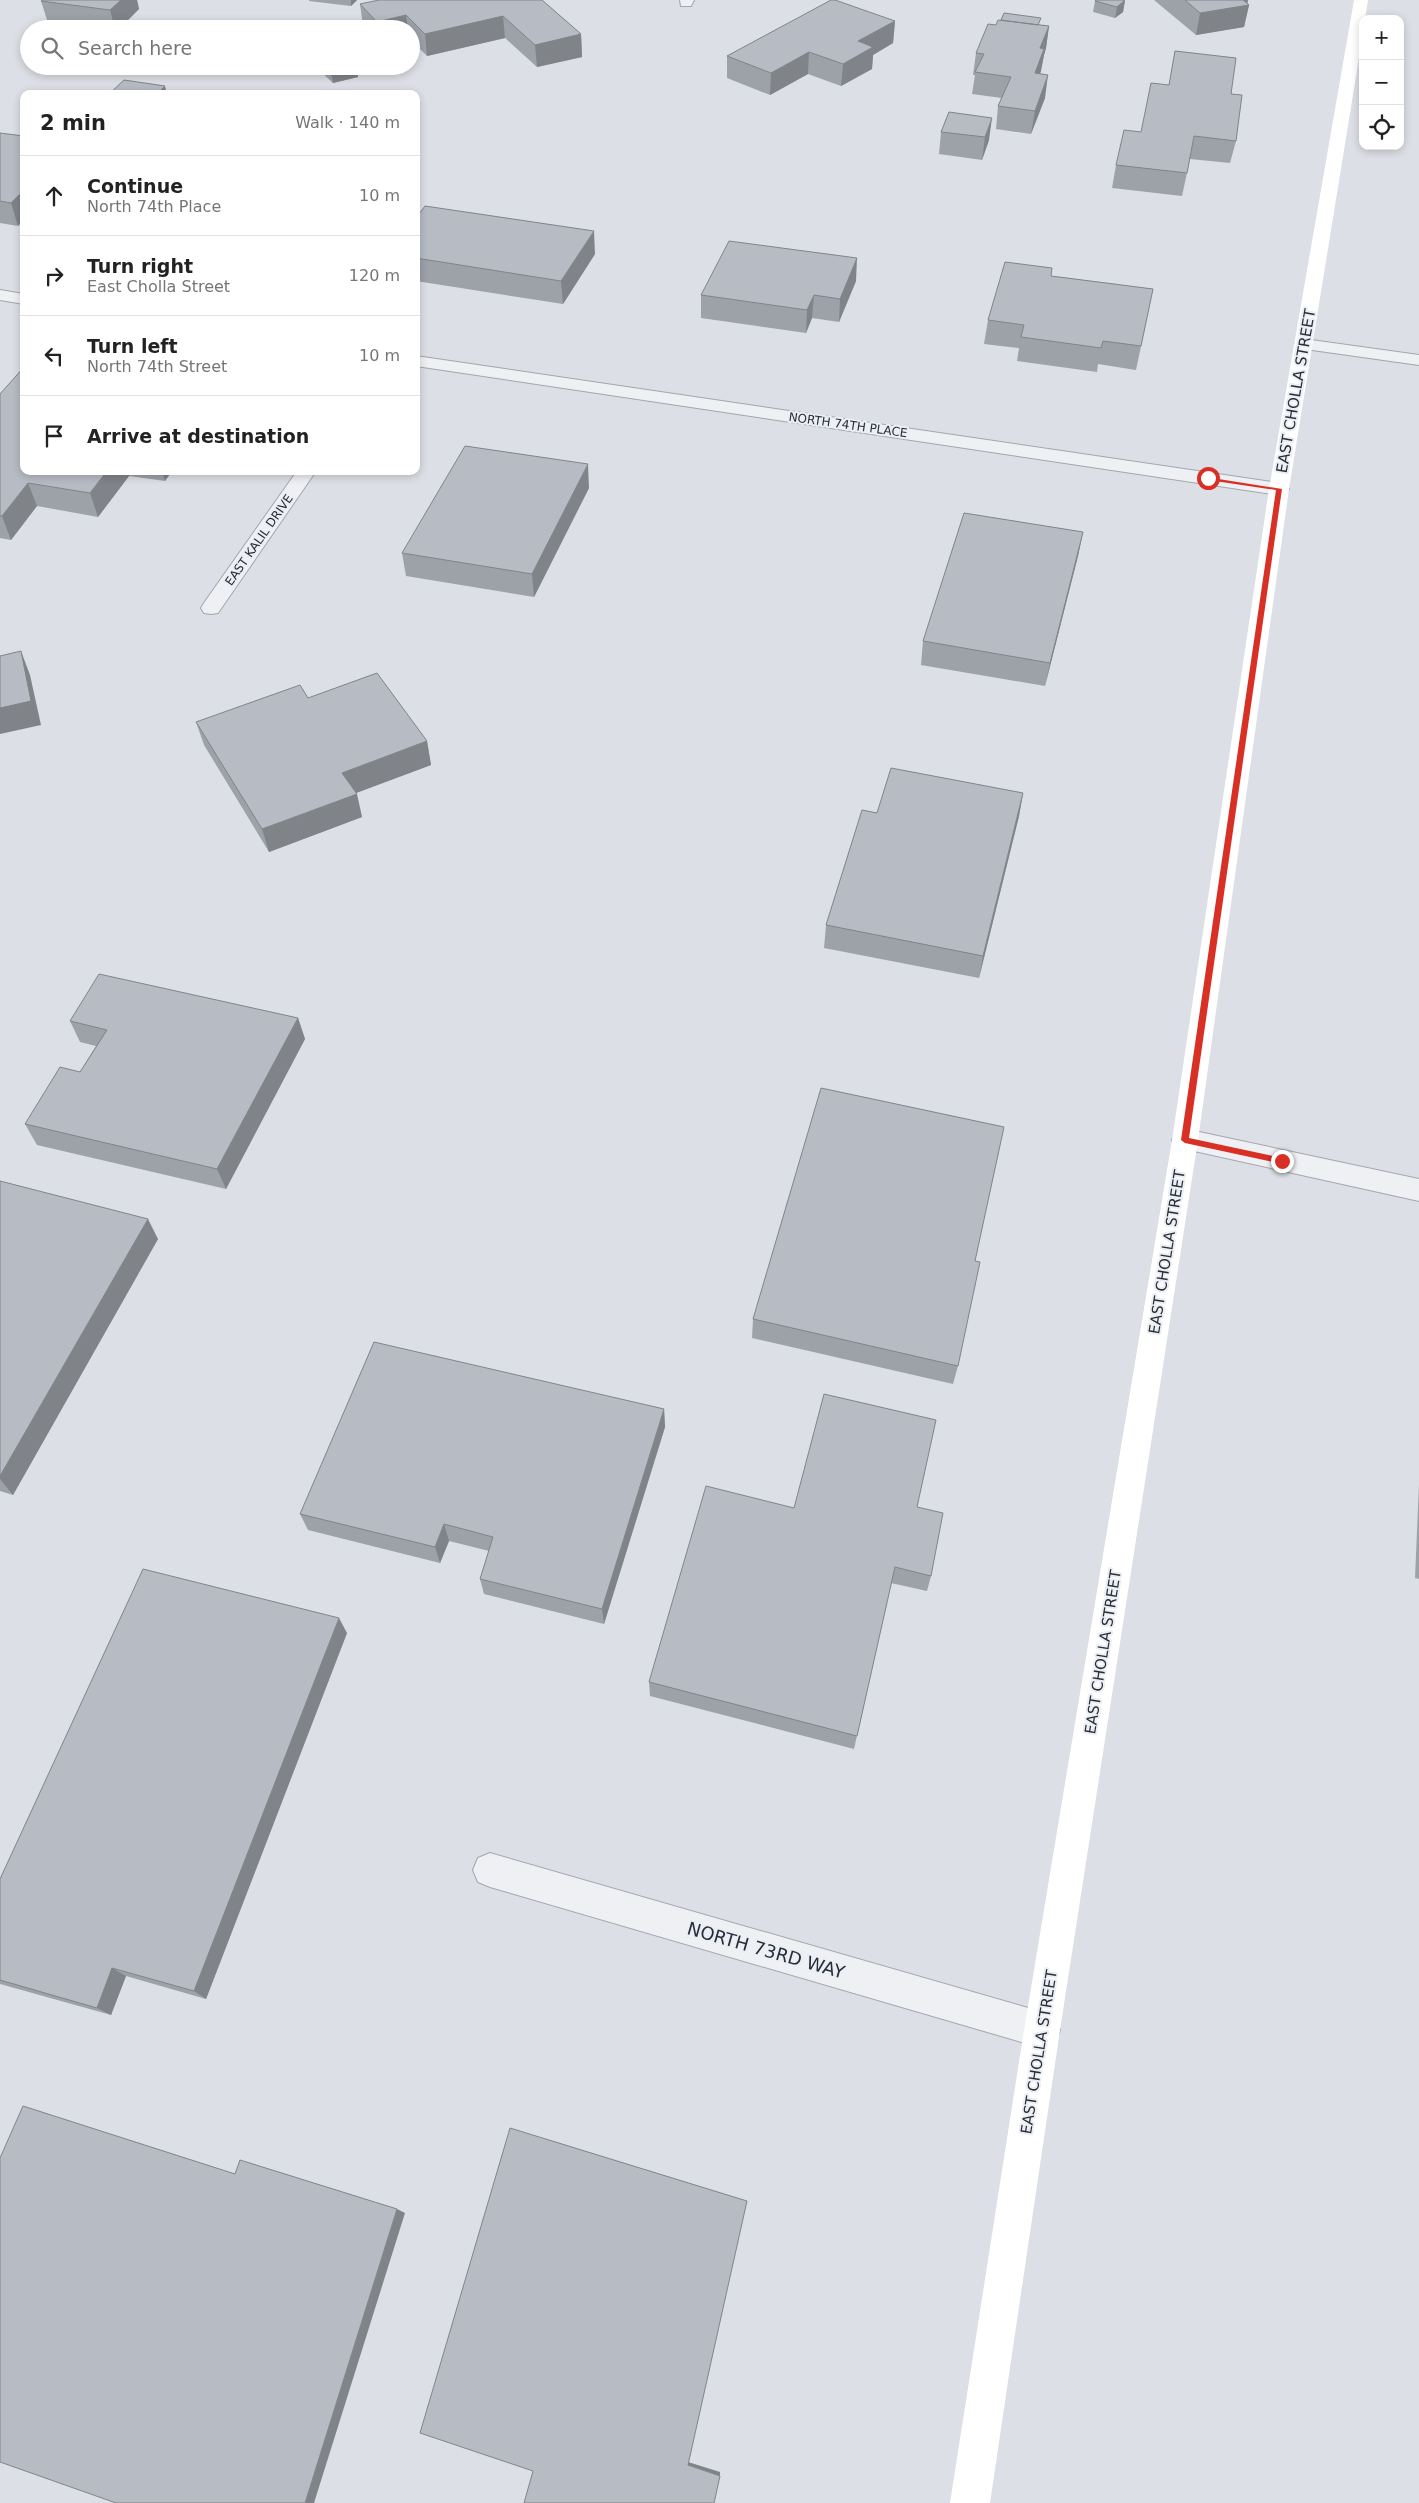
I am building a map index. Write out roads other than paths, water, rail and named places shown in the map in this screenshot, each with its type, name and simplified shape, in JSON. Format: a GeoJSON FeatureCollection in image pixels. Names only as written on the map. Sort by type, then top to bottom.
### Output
{"type":"FeatureCollection","features":[{"type":"Feature","properties":{"kind":"street","name":"EAST CHOLLA STREET"},"geometry":{"type":"LineString","coordinates":[[970,2503],[1042,2030],[1185,1140],[1279,489],[1361,0]]}},
{"type":"Feature","properties":{"kind":"street"},"geometry":{"type":"LineString","coordinates":[[0,295],[20,298]]}},
{"type":"Feature","properties":{"kind":"street"},"geometry":{"type":"LineString","coordinates":[[1304,344],[1419,360]]}},
{"type":"Feature","properties":{"kind":"street","name":"NORTH 74TH PLACE"},"geometry":{"type":"LineString","coordinates":[[420,362],[1279,489]]}},
{"type":"Feature","properties":{"kind":"street","name":"EAST KALIL DRIVE"},"geometry":{"type":"LineString","coordinates":[[212,608],[304,475]]}},
{"type":"Feature","properties":{"kind":"street"},"geometry":{"type":"LineString","coordinates":[[1185,1140],[1419,1190]]}},
{"type":"Feature","properties":{"kind":"street","name":"NORTH 73RD WAY"},"geometry":{"type":"LineString","coordinates":[[490,1870],[1042,2030]]}}]}
